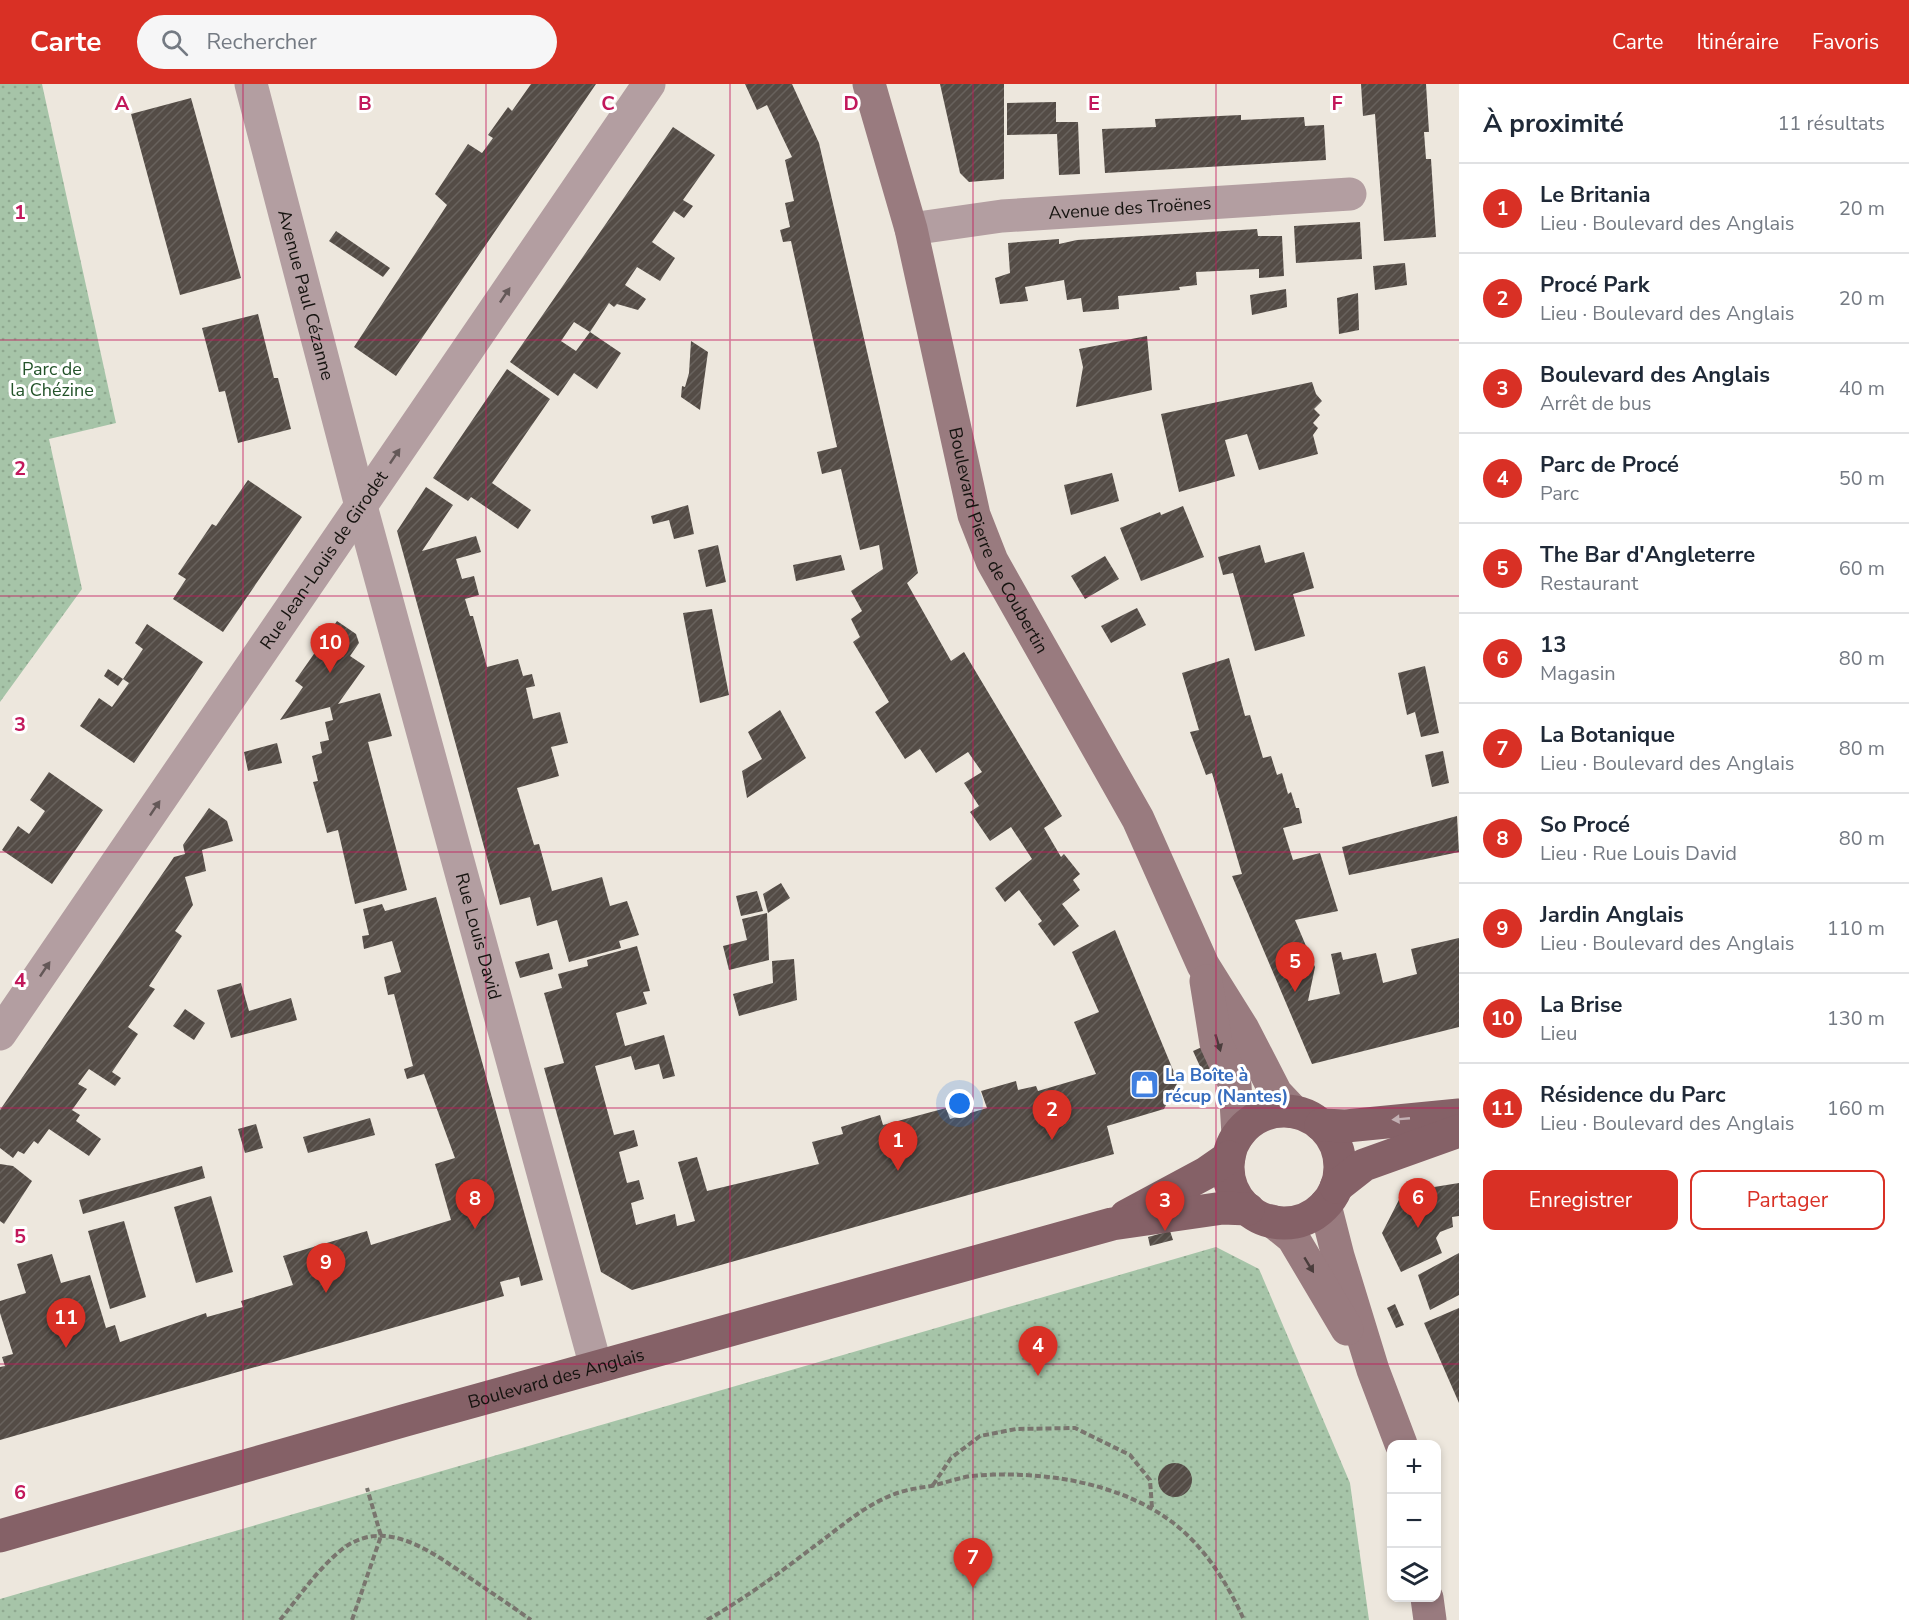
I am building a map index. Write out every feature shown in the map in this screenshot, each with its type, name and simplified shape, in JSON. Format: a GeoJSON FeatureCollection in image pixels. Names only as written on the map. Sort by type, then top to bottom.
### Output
{"type":"FeatureCollection","features":[{"type":"Feature","properties":{"kind":"main road"},"geometry":{"type":"LineString","coordinates":[[1459,1115],[1346,1126],[1272,1112],[1261,1116],[1233,1146],[1232,1188],[1260,1215],[1283,1223],[1305,1219],[1364,1165],[1459,1131]]}},
{"type":"Feature","properties":{"kind":"main road"},"geometry":{"type":"LineString","coordinates":[[1307,1118],[1330,1135],[1338,1154],[1340,1174],[1331,1196]]}},
{"type":"Feature","properties":{"kind":"main road","name":"Boulevard des Anglais"},"geometry":{"type":"LineString","coordinates":[[1112,1224],[1149,1201],[1206,1173],[1233,1146]]}},
{"type":"Feature","properties":{"kind":"main road","name":"Boulevard des Anglais"},"geometry":{"type":"LineString","coordinates":[[0,1536],[1112,1224],[1223,1208],[1260,1215]]}},
{"type":"Feature","properties":{"kind":"street","name":"Avenue Paul Cézanne"},"geometry":{"type":"LineString","coordinates":[[251,84],[361,506]]}},
{"type":"Feature","properties":{"kind":"street","name":"Rue Jean-Louis de Girodet"},"geometry":{"type":"LineString","coordinates":[[0,1035],[649,84]]}},
{"type":"Feature","properties":{"kind":"street","name":"Boulevard Pierre de Coubertin"},"geometry":{"type":"LineString","coordinates":[[869,84],[911,229],[974,515],[992,561],[1138,819],[1203,965],[1243,1029],[1276,1093],[1307,1118]]}},
{"type":"Feature","properties":{"kind":"street","name":"Avenue des Troënes"},"geometry":{"type":"LineString","coordinates":[[911,229],[1002,216],[1350,194]]}},
{"type":"Feature","properties":{"kind":"street","name":"Rue Louis David"},"geometry":{"type":"LineString","coordinates":[[361,506],[596,1367]]}},
{"type":"Feature","properties":{"kind":"street","name":"Boulevard Pierre de Coubertin"},"geometry":{"type":"LineString","coordinates":[[1203,965],[1216,1043],[1235,1085],[1233,1146]]}},
{"type":"Feature","properties":{"kind":"street"},"geometry":{"type":"LineString","coordinates":[[1331,1196],[1338,1256],[1373,1370],[1399,1440]]}},
{"type":"Feature","properties":{"kind":"street"},"geometry":{"type":"LineString","coordinates":[[1260,1215],[1293,1238],[1373,1370]]}},
{"type":"Feature","properties":{"kind":"street"},"geometry":{"type":"LineString","coordinates":[[1428,1602],[1430,1620]]}},
{"type":"Feature","properties":{"kind":"path"},"geometry":{"type":"LineString","coordinates":[[933,1486],[951,1458],[980,1436],[1016,1429],[1075,1428],[1130,1455],[1150,1480],[1152,1509]]}},
{"type":"Feature","properties":{"kind":"path"},"geometry":{"type":"LineString","coordinates":[[707,1620],[771,1580],[869,1507],[891,1495],[970,1476],[1035,1476],[1108,1490],[1152,1509],[1172,1522],[1200,1548],[1222,1579],[1244,1620]]}},
{"type":"Feature","properties":{"kind":"path"},"geometry":{"type":"LineString","coordinates":[[352,1620],[381,1536],[367,1488]]}},
{"type":"Feature","properties":{"kind":"path"},"geometry":{"type":"LineString","coordinates":[[280,1620],[323,1567],[341,1550],[359,1539],[381,1536],[422,1545],[531,1620]]}},
{"type":"Feature","properties":{"kind":"green space","name":"Parc de la Chézine"},"geometry":{"type":"Polygon","coordinates":[[[0,84],[42,84],[116,423],[49,439],[82,589],[0,702],[0,84]]]}},
{"type":"Feature","properties":{"kind":"green space"},"geometry":{"type":"Polygon","coordinates":[[[1216,1247],[1259,1269],[1350,1483],[1369,1620],[0,1620],[0,1599],[1216,1247]]]}},
{"type":"Feature","properties":{"kind":"building"},"geometry":{"type":"Polygon","coordinates":[[[531,84],[596,84],[396,376],[354,347],[447,205],[435,194],[468,144],[482,153],[493,138],[488,135],[508,107],[512,111],[531,84]]]}},
{"type":"Feature","properties":{"kind":"building"},"geometry":{"type":"Polygon","coordinates":[[[745,84],[792,84],[819,143],[918,573],[907,583],[951,661],[964,652],[1062,816],[1044,828],[1061,857],[1064,854],[1080,874],[1073,880],[1080,890],[1062,904],[1079,926],[1054,946],[1038,924],[1042,921],[1019,890],[1005,902],[995,888],[1032,859],[1011,827],[990,841],[970,812],[979,806],[964,783],[982,772],[968,752],[936,773],[920,749],[905,759],[875,712],[889,702],[853,642],[860,637],[851,619],[862,611],[851,591],[883,569],[879,545],[860,550],[841,469],[822,474],[817,452],[837,447],[791,241],[783,242],[780,230],[790,227],[785,203],[794,201],[785,160],[792,157],[767,105],[757,110],[745,84]]]}},
{"type":"Feature","properties":{"kind":"building"},"geometry":{"type":"Polygon","coordinates":[[[940,84],[1004,84],[1004,179],[969,182],[960,173],[940,84]]]}},
{"type":"Feature","properties":{"kind":"building"},"geometry":{"type":"Polygon","coordinates":[[[1361,84],[1426,84],[1429,132],[1424,132],[1426,159],[1431,159],[1436,237],[1384,241],[1375,114],[1363,116],[1361,84]]]}},
{"type":"Feature","properties":{"kind":"building"},"geometry":{"type":"Polygon","coordinates":[[[191,98],[241,278],[180,295],[131,114],[191,98]]]}},
{"type":"Feature","properties":{"kind":"building"},"geometry":{"type":"Polygon","coordinates":[[[1056,102],[1056,122],[1078,122],[1080,174],[1059,175],[1057,134],[1007,135],[1007,103],[1056,102]]]}},
{"type":"Feature","properties":{"kind":"building"},"geometry":{"type":"Polygon","coordinates":[[[1241,115],[1241,120],[1304,117],[1305,126],[1324,125],[1326,160],[1105,173],[1102,129],[1156,127],[1155,119],[1241,115]]]}},
{"type":"Feature","properties":{"kind":"building"},"geometry":{"type":"Polygon","coordinates":[[[673,127],[715,155],[683,200],[693,206],[684,218],[674,211],[652,242],[675,258],[660,281],[637,267],[625,285],[646,299],[642,305],[638,310],[617,304],[614,307],[609,303],[590,332],[621,353],[597,389],[574,373],[558,396],[510,362],[673,127]],[[574,322],[561,341],[576,351],[590,332],[574,322]]]}},
{"type":"Feature","properties":{"kind":"building"},"geometry":{"type":"Polygon","coordinates":[[[1360,222],[1362,259],[1296,263],[1294,226],[1360,222]]]}},
{"type":"Feature","properties":{"kind":"building"},"geometry":{"type":"Polygon","coordinates":[[[1257,229],[1258,236],[1282,236],[1284,276],[1259,278],[1259,269],[1196,272],[1197,285],[1179,287],[1180,290],[1118,296],[1119,309],[1083,312],[1081,298],[1067,300],[1064,280],[1025,287],[1028,301],[1000,304],[995,278],[1010,273],[1008,243],[1059,239],[1059,244],[1077,240],[1257,229]]]}},
{"type":"Feature","properties":{"kind":"building"},"geometry":{"type":"Polygon","coordinates":[[[336,231],[390,268],[383,277],[329,241],[336,231]]]}},
{"type":"Feature","properties":{"kind":"building"},"geometry":{"type":"Polygon","coordinates":[[[1405,263],[1407,285],[1375,290],[1373,266],[1405,263]]]}},
{"type":"Feature","properties":{"kind":"building"},"geometry":{"type":"Polygon","coordinates":[[[1286,289],[1287,307],[1252,315],[1250,295],[1286,289]]]}},
{"type":"Feature","properties":{"kind":"building"},"geometry":{"type":"Polygon","coordinates":[[[1358,293],[1359,330],[1339,334],[1337,298],[1358,293]]]}},
{"type":"Feature","properties":{"kind":"building"},"geometry":{"type":"Polygon","coordinates":[[[258,314],[274,378],[278,378],[291,429],[238,443],[225,391],[219,392],[202,328],[258,314]]]}},
{"type":"Feature","properties":{"kind":"building"},"geometry":{"type":"Polygon","coordinates":[[[1147,336],[1152,390],[1076,407],[1083,367],[1079,349],[1147,336]]]}},
{"type":"Feature","properties":{"kind":"building"},"geometry":{"type":"Polygon","coordinates":[[[691,341],[708,352],[700,410],[681,397],[682,386],[685,387],[689,373],[691,341]]]}},
{"type":"Feature","properties":{"kind":"building"},"geometry":{"type":"Polygon","coordinates":[[[507,369],[550,399],[492,483],[531,510],[518,529],[471,497],[468,501],[433,478],[507,369]]]}},
{"type":"Feature","properties":{"kind":"building"},"geometry":{"type":"Polygon","coordinates":[[[1312,382],[1316,394],[1322,401],[1314,409],[1320,415],[1313,423],[1318,428],[1313,435],[1318,454],[1259,470],[1247,434],[1225,440],[1235,476],[1179,492],[1161,414],[1312,382]]]}},
{"type":"Feature","properties":{"kind":"building"},"geometry":{"type":"Polygon","coordinates":[[[1112,473],[1119,501],[1071,515],[1064,485],[1112,473]]]}},
{"type":"Feature","properties":{"kind":"building"},"geometry":{"type":"Polygon","coordinates":[[[248,480],[302,517],[223,632],[173,599],[186,579],[178,574],[212,524],[216,526],[248,480]]]}},
{"type":"Feature","properties":{"kind":"building"},"geometry":{"type":"Polygon","coordinates":[[[426,487],[453,505],[422,551],[476,536],[481,552],[456,559],[462,579],[474,576],[479,595],[465,599],[470,616],[473,616],[487,667],[518,659],[523,676],[532,674],[535,686],[526,688],[533,719],[560,712],[568,743],[551,747],[559,776],[517,788],[534,845],[539,844],[552,891],[602,877],[610,906],[627,901],[639,935],[619,941],[621,948],[569,962],[557,920],[537,926],[530,897],[500,905],[397,531],[426,487]]]}},
{"type":"Feature","properties":{"kind":"building"},"geometry":{"type":"Polygon","coordinates":[[[688,505],[694,534],[674,539],[669,520],[653,524],[651,516],[688,505]]]}},
{"type":"Feature","properties":{"kind":"building"},"geometry":{"type":"Polygon","coordinates":[[[1183,506],[1204,557],[1141,581],[1120,528],[1160,512],[1161,515],[1183,506]]]}},
{"type":"Feature","properties":{"kind":"building"},"geometry":{"type":"Polygon","coordinates":[[[718,545],[726,582],[706,587],[698,550],[718,545]]]}},
{"type":"Feature","properties":{"kind":"building"},"geometry":{"type":"Polygon","coordinates":[[[1260,545],[1265,563],[1304,552],[1314,588],[1293,594],[1305,636],[1255,651],[1233,573],[1223,575],[1218,557],[1260,545]]]}},
{"type":"Feature","properties":{"kind":"building"},"geometry":{"type":"Polygon","coordinates":[[[841,555],[845,570],[796,581],[793,565],[841,555]]]}},
{"type":"Feature","properties":{"kind":"building"},"geometry":{"type":"Polygon","coordinates":[[[1105,556],[1119,579],[1085,599],[1071,576],[1105,556]]]}},
{"type":"Feature","properties":{"kind":"building"},"geometry":{"type":"Polygon","coordinates":[[[1137,608],[1146,625],[1111,643],[1101,626],[1137,608]]]}},
{"type":"Feature","properties":{"kind":"building"},"geometry":{"type":"Polygon","coordinates":[[[712,609],[729,695],[700,703],[683,613],[712,609]]]}},
{"type":"Feature","properties":{"kind":"building"},"geometry":{"type":"Polygon","coordinates":[[[337,621],[356,634],[359,643],[350,656],[365,666],[338,704],[380,693],[392,736],[368,742],[407,890],[355,904],[338,830],[327,833],[313,782],[318,781],[312,756],[322,753],[320,742],[329,740],[325,722],[333,720],[330,707],[280,720],[303,687],[295,681],[337,621]]]}},
{"type":"Feature","properties":{"kind":"building"},"geometry":{"type":"Polygon","coordinates":[[[147,624],[203,662],[134,763],[80,726],[99,698],[112,707],[129,683],[123,679],[143,649],[135,643],[147,624]]]}},
{"type":"Feature","properties":{"kind":"building"},"geometry":{"type":"Polygon","coordinates":[[[1229,658],[1245,716],[1250,715],[1263,758],[1271,756],[1277,775],[1282,773],[1288,794],[1291,792],[1296,808],[1299,808],[1302,823],[1283,828],[1293,860],[1320,853],[1338,911],[1295,920],[1315,967],[1308,1001],[1340,994],[1331,954],[1341,952],[1343,960],[1376,953],[1383,983],[1417,974],[1411,949],[1459,938],[1459,1027],[1312,1064],[1232,876],[1242,874],[1212,773],[1206,775],[1190,732],[1199,730],[1182,673],[1229,658]]]}},
{"type":"Feature","properties":{"kind":"building"},"geometry":{"type":"Polygon","coordinates":[[[1425,666],[1439,733],[1421,737],[1415,712],[1407,715],[1398,673],[1425,666]]]}},
{"type":"Feature","properties":{"kind":"building"},"geometry":{"type":"Polygon","coordinates":[[[108,669],[123,679],[118,686],[104,676],[108,669]]]}},
{"type":"Feature","properties":{"kind":"building"},"geometry":{"type":"Polygon","coordinates":[[[780,710],[806,758],[747,798],[742,771],[762,759],[748,732],[780,710]]]}},
{"type":"Feature","properties":{"kind":"building"},"geometry":{"type":"Polygon","coordinates":[[[277,743],[282,763],[248,771],[244,752],[277,743]]]}},
{"type":"Feature","properties":{"kind":"building"},"geometry":{"type":"Polygon","coordinates":[[[1443,751],[1449,783],[1432,787],[1425,755],[1443,751]]]}},
{"type":"Feature","properties":{"kind":"building"},"geometry":{"type":"Polygon","coordinates":[[[49,772],[103,810],[52,884],[2,850],[18,826],[29,834],[45,811],[30,800],[49,772]]]}},
{"type":"Feature","properties":{"kind":"building"},"geometry":{"type":"Polygon","coordinates":[[[209,808],[227,821],[233,841],[202,850],[206,871],[185,877],[193,905],[175,931],[182,936],[149,986],[155,989],[128,1027],[138,1034],[112,1072],[121,1078],[115,1086],[89,1069],[78,1084],[87,1089],[72,1110],[80,1115],[76,1121],[101,1139],[89,1156],[49,1129],[38,1144],[34,1141],[24,1154],[18,1151],[13,1158],[0,1148],[0,1110],[174,857],[185,854],[183,845],[209,808]]]}},
{"type":"Feature","properties":{"kind":"building"},"geometry":{"type":"Polygon","coordinates":[[[1457,816],[1459,852],[1349,875],[1342,847],[1457,816]]]}},
{"type":"Feature","properties":{"kind":"building"},"geometry":{"type":"Polygon","coordinates":[[[781,883],[790,898],[768,913],[763,894],[781,883]]]}},
{"type":"Feature","properties":{"kind":"building"},"geometry":{"type":"Polygon","coordinates":[[[757,891],[763,911],[741,916],[736,896],[757,891]]]}},
{"type":"Feature","properties":{"kind":"building"},"geometry":{"type":"Polygon","coordinates":[[[436,897],[543,1280],[521,1286],[519,1277],[500,1282],[504,1296],[0,1440],[0,1367],[5,1366],[2,1357],[13,1354],[0,1313],[0,1301],[26,1293],[17,1264],[52,1254],[61,1283],[90,1275],[106,1328],[115,1325],[120,1342],[206,1313],[207,1317],[243,1307],[241,1301],[293,1285],[283,1256],[367,1231],[371,1245],[451,1220],[435,1164],[455,1158],[424,1074],[407,1079],[404,1069],[413,1066],[394,994],[388,995],[384,977],[401,972],[392,941],[364,949],[362,936],[369,935],[363,909],[382,904],[385,911],[436,897]]]}},
{"type":"Feature","properties":{"kind":"building"},"geometry":{"type":"Polygon","coordinates":[[[767,913],[769,960],[729,970],[723,946],[747,940],[742,919],[767,913]]]}},
{"type":"Feature","properties":{"kind":"building"},"geometry":{"type":"Polygon","coordinates":[[[1115,930],[1178,1082],[1164,1109],[1107,1126],[1114,1154],[632,1290],[601,1272],[544,1068],[564,1063],[544,993],[562,988],[558,974],[588,966],[587,960],[637,946],[650,991],[643,992],[647,1004],[616,1013],[625,1046],[664,1035],[675,1076],[663,1079],[659,1064],[635,1070],[631,1056],[595,1066],[614,1135],[634,1130],[638,1146],[619,1152],[627,1183],[639,1180],[644,1199],[631,1203],[636,1225],[675,1214],[677,1226],[695,1221],[678,1162],[697,1157],[707,1191],[819,1164],[812,1142],[843,1134],[841,1127],[880,1115],[883,1125],[946,1108],[950,1119],[987,1108],[981,1091],[1016,1081],[1018,1090],[1036,1086],[1038,1091],[1096,1074],[1074,1022],[1099,1012],[1072,952],[1115,930]]]}},
{"type":"Feature","properties":{"kind":"building"},"geometry":{"type":"Polygon","coordinates":[[[549,953],[553,969],[520,978],[515,962],[549,953]]]}},
{"type":"Feature","properties":{"kind":"building"},"geometry":{"type":"Polygon","coordinates":[[[794,959],[797,1000],[739,1016],[733,994],[773,983],[772,961],[794,959]]]}},
{"type":"Feature","properties":{"kind":"building"},"geometry":{"type":"Polygon","coordinates":[[[241,983],[249,1011],[291,998],[297,1020],[231,1038],[217,990],[241,983]]]}},
{"type":"Feature","properties":{"kind":"building"},"geometry":{"type":"Polygon","coordinates":[[[185,1009],[205,1023],[194,1040],[173,1026],[185,1009]]]}},
{"type":"Feature","properties":{"kind":"building"},"geometry":{"type":"Polygon","coordinates":[[[1202,1047],[1211,1069],[1203,1073],[1193,1051],[1202,1047]]]}},
{"type":"Feature","properties":{"kind":"building"},"geometry":{"type":"Polygon","coordinates":[[[370,1118],[375,1135],[308,1153],[303,1137],[370,1118]]]}},
{"type":"Feature","properties":{"kind":"building"},"geometry":{"type":"Polygon","coordinates":[[[256,1124],[263,1148],[245,1153],[238,1129],[256,1124]]]}},
{"type":"Feature","properties":{"kind":"building"},"geometry":{"type":"Polygon","coordinates":[[[0,1164],[13,1166],[32,1181],[4,1224],[0,1221],[0,1164]]]}},
{"type":"Feature","properties":{"kind":"building"},"geometry":{"type":"Polygon","coordinates":[[[202,1166],[205,1178],[83,1214],[79,1200],[202,1166]]]}},
{"type":"Feature","properties":{"kind":"building"},"geometry":{"type":"Polygon","coordinates":[[[1459,1183],[1459,1216],[1452,1217],[1453,1227],[1440,1232],[1436,1238],[1442,1253],[1401,1272],[1382,1233],[1403,1192],[1459,1183]]]}},
{"type":"Feature","properties":{"kind":"building"},"geometry":{"type":"Polygon","coordinates":[[[211,1196],[233,1272],[196,1283],[174,1207],[211,1196]]]}},
{"type":"Feature","properties":{"kind":"building"},"geometry":{"type":"Polygon","coordinates":[[[124,1221],[146,1297],[110,1309],[88,1231],[124,1221]]]}},
{"type":"Feature","properties":{"kind":"building"},"geometry":{"type":"Polygon","coordinates":[[[1170,1231],[1173,1240],[1150,1246],[1148,1237],[1170,1231]]]}},
{"type":"Feature","properties":{"kind":"building"},"geometry":{"type":"Polygon","coordinates":[[[1459,1253],[1459,1295],[1430,1310],[1418,1275],[1459,1253]]]}},
{"type":"Feature","properties":{"kind":"building"},"geometry":{"type":"Polygon","coordinates":[[[1395,1304],[1404,1325],[1396,1328],[1387,1308],[1395,1304]]]}},
{"type":"Feature","properties":{"kind":"building"},"geometry":{"type":"Polygon","coordinates":[[[1459,1308],[1459,1403],[1424,1323],[1459,1308]]]}},
{"type":"Feature","properties":{"kind":"building"},"geometry":{"type":"Polygon","coordinates":[[[1175,1463],[1187,1468],[1192,1480],[1187,1492],[1175,1497],[1163,1492],[1158,1480],[1163,1468],[1175,1463]]]}},
{"type":"Feature","properties":{"kind":"place","name":"La Brise"},"geometry":{"type":"Point","coordinates":[330,673]}},
{"type":"Feature","properties":{"kind":"place","name":"The Bar d'Angleterre"},"geometry":{"type":"Point","coordinates":[1295,992]}},
{"type":"Feature","properties":{"kind":"place","name":"La Boîte à récup (Nantes)"},"geometry":{"type":"Point","coordinates":[1144,1085]}},
{"type":"Feature","properties":{"kind":"place","name":"Procé Park"},"geometry":{"type":"Point","coordinates":[1052,1140]}},
{"type":"Feature","properties":{"kind":"place","name":"Le Britania"},"geometry":{"type":"Point","coordinates":[898,1171]}},
{"type":"Feature","properties":{"kind":"place","name":"13"},"geometry":{"type":"Point","coordinates":[1418,1228]}},
{"type":"Feature","properties":{"kind":"place","name":"So Procé"},"geometry":{"type":"Point","coordinates":[475,1229]}},
{"type":"Feature","properties":{"kind":"place","name":"Boulevard des Anglais"},"geometry":{"type":"Point","coordinates":[1165,1231]}},
{"type":"Feature","properties":{"kind":"place","name":"Jardin Anglais"},"geometry":{"type":"Point","coordinates":[326,1293]}},
{"type":"Feature","properties":{"kind":"place","name":"Résidence du Parc"},"geometry":{"type":"Point","coordinates":[66,1348]}},
{"type":"Feature","properties":{"kind":"place","name":"Parc de Procé"},"geometry":{"type":"Point","coordinates":[1038,1376]}},
{"type":"Feature","properties":{"kind":"place","name":"La Botanique"},"geometry":{"type":"Point","coordinates":[973,1588]}}]}
